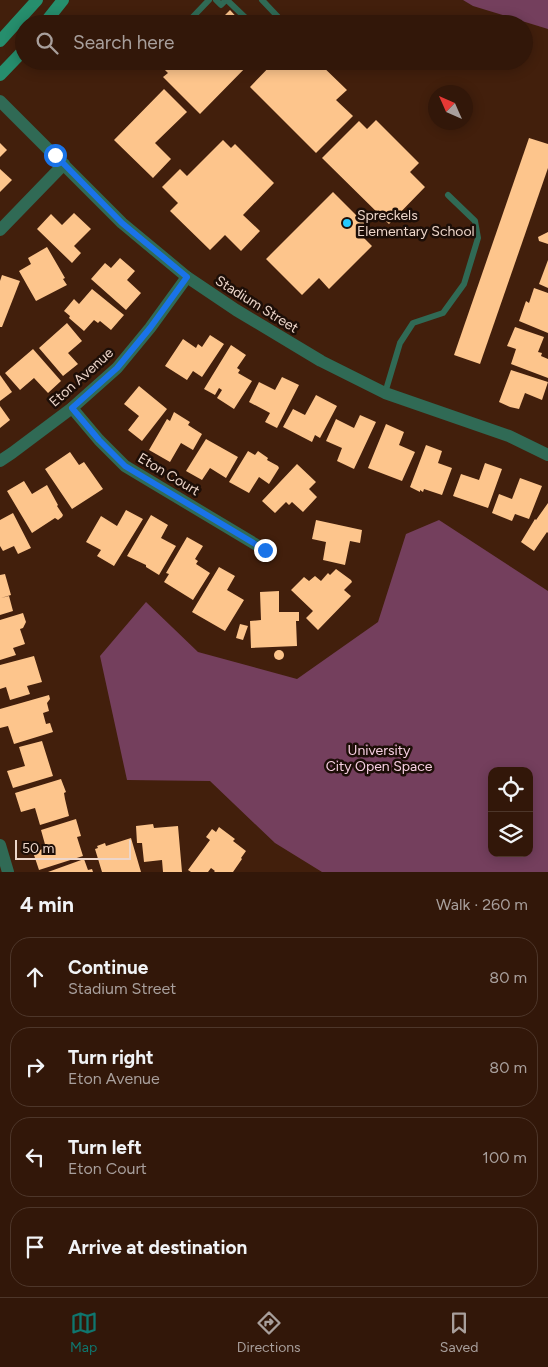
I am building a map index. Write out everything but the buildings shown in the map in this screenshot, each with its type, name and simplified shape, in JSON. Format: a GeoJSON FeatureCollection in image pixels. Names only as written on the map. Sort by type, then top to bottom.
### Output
{"type":"FeatureCollection","features":[{"type":"Feature","properties":{"kind":"main road"},"geometry":{"type":"LineString","coordinates":[[23,15],[37,0]]}},
{"type":"Feature","properties":{"kind":"main road"},"geometry":{"type":"LineString","coordinates":[[51,15],[63,0]]}},
{"type":"Feature","properties":{"kind":"main road"},"geometry":{"type":"LineString","coordinates":[[0,41],[15,24]]}},
{"type":"Feature","properties":{"kind":"main road"},"geometry":{"type":"LineString","coordinates":[[0,75],[15,59]]}},
{"type":"Feature","properties":{"kind":"street","name":"Stadium Street"},"geometry":{"type":"LineString","coordinates":[[0,101],[122,223],[187,277],[236,310],[321,361],[385,393],[509,436],[548,455]]}},
{"type":"Feature","properties":{"kind":"street"},"geometry":{"type":"LineString","coordinates":[[0,230],[64,164]]}},
{"type":"Feature","properties":{"kind":"street","name":"Eton Avenue"},"geometry":{"type":"LineString","coordinates":[[0,461],[72,408],[117,368],[150,328],[187,277]]}},
{"type":"Feature","properties":{"kind":"street","name":"Eton Court"},"geometry":{"type":"LineString","coordinates":[[72,408],[99,440],[125,466],[265,550]]}},
{"type":"Feature","properties":{"kind":"street"},"geometry":{"type":"LineString","coordinates":[[0,845],[8,872]]}},
{"type":"Feature","properties":{"kind":"lane"},"geometry":{"type":"LineString","coordinates":[[195,15],[209,0]]}},
{"type":"Feature","properties":{"kind":"lane"},"geometry":{"type":"LineString","coordinates":[[216,0],[220,5],[227,0],[243,15]]}},
{"type":"Feature","properties":{"kind":"lane"},"geometry":{"type":"LineString","coordinates":[[262,0],[276,15]]}},
{"type":"Feature","properties":{"kind":"lane"},"geometry":{"type":"LineString","coordinates":[[385,393],[400,343],[413,323],[443,313],[464,284],[478,238],[475,221],[448,195]]}},
{"type":"Feature","properties":{"kind":"green space"},"geometry":{"type":"Polygon","coordinates":[[[463,0],[548,0],[548,29],[533,24],[533,15],[502,15],[473,6],[463,0]]]}},
{"type":"Feature","properties":{"kind":"green space","name":"University City Open Space"},"geometry":{"type":"Polygon","coordinates":[[[439,520],[548,591],[548,872],[322,872],[275,843],[210,781],[127,780],[100,656],[146,602],[198,652],[297,679],[378,622],[406,534],[439,520]]]}},
{"type":"Feature","properties":{"kind":"place","name":"Spreckels Elementary School"},"geometry":{"type":"Point","coordinates":[347,223]}},
{"type":"Feature","properties":{"kind":"route"},"geometry":{"type":"LineString","coordinates":[[55,155],[122,223],[187,277],[150,328],[117,368],[72,408],[99,440],[125,466],[265,550]]}}]}
